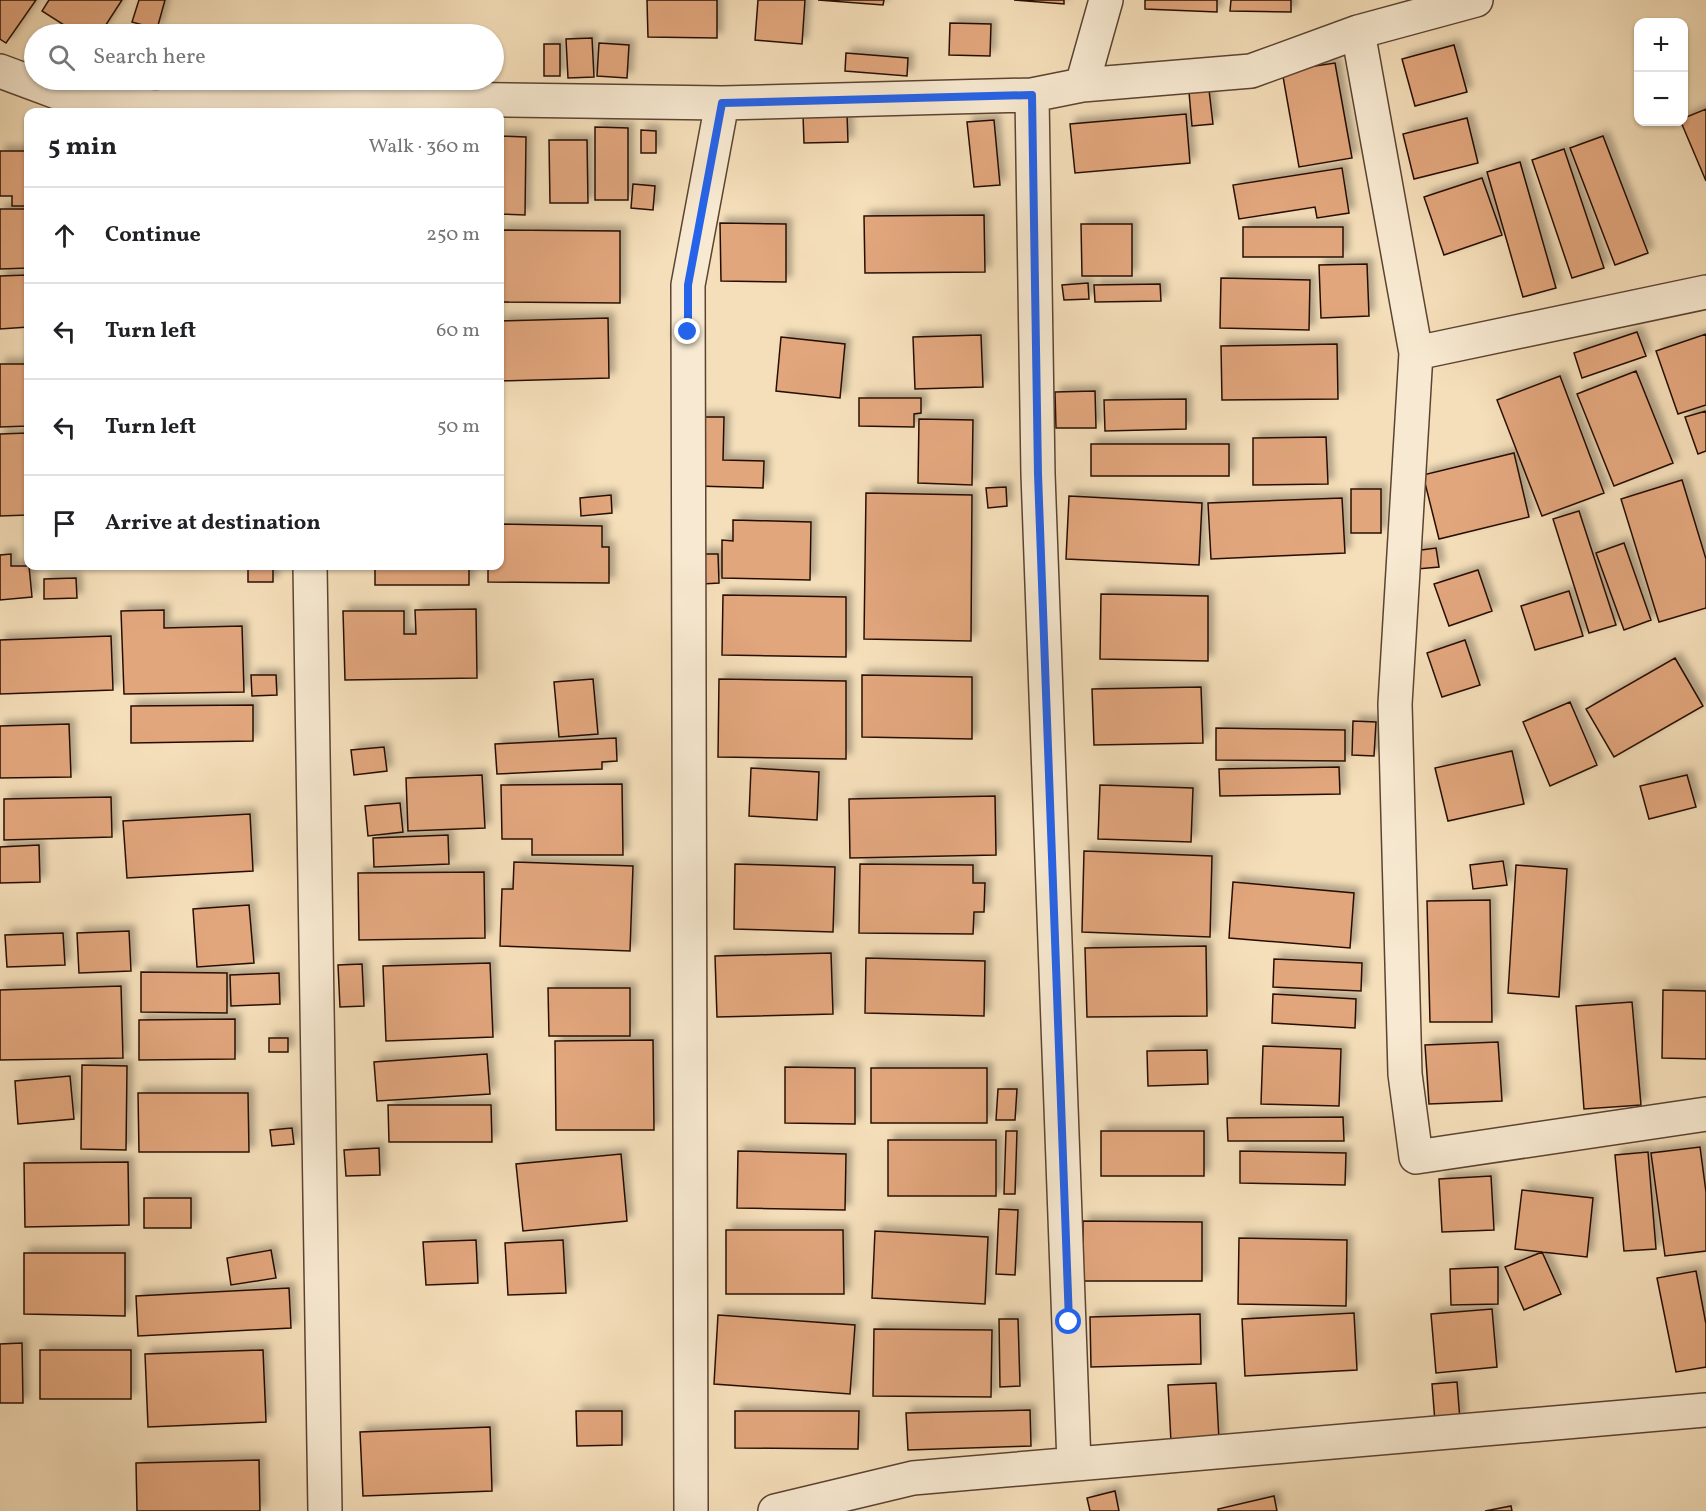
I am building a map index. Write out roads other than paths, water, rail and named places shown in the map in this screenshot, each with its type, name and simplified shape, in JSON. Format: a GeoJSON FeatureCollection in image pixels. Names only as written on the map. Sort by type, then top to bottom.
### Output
{"type":"FeatureCollection","features":[{"type":"Feature","properties":{"kind":"street"},"geometry":{"type":"LineString","coordinates":[[1082,85],[1106,0]]}},
{"type":"Feature","properties":{"kind":"street"},"geometry":{"type":"LineString","coordinates":[[51,90],[70,97],[154,107],[722,103],[1032,95],[1082,85],[1251,71],[1358,32],[1476,0]]}},
{"type":"Feature","properties":{"kind":"street"},"geometry":{"type":"LineString","coordinates":[[1358,32],[1416,353],[1395,704],[1405,1074],[1416,1157],[1706,1114]]}},
{"type":"Feature","properties":{"kind":"street"},"geometry":{"type":"LineString","coordinates":[[0,71],[24,80]]}},
{"type":"Feature","properties":{"kind":"street"},"geometry":{"type":"LineString","coordinates":[[1032,95],[1038,474],[1074,1464]]}},
{"type":"Feature","properties":{"kind":"street"},"geometry":{"type":"LineString","coordinates":[[691,1511],[688,285],[722,103]]}},
{"type":"Feature","properties":{"kind":"street"},"geometry":{"type":"LineString","coordinates":[[1416,353],[1706,292]]}},
{"type":"Feature","properties":{"kind":"street"},"geometry":{"type":"LineString","coordinates":[[310,570],[325,1511]]}},
{"type":"Feature","properties":{"kind":"street"},"geometry":{"type":"LineString","coordinates":[[775,1511],[913,1478],[1706,1410]]}}]}
